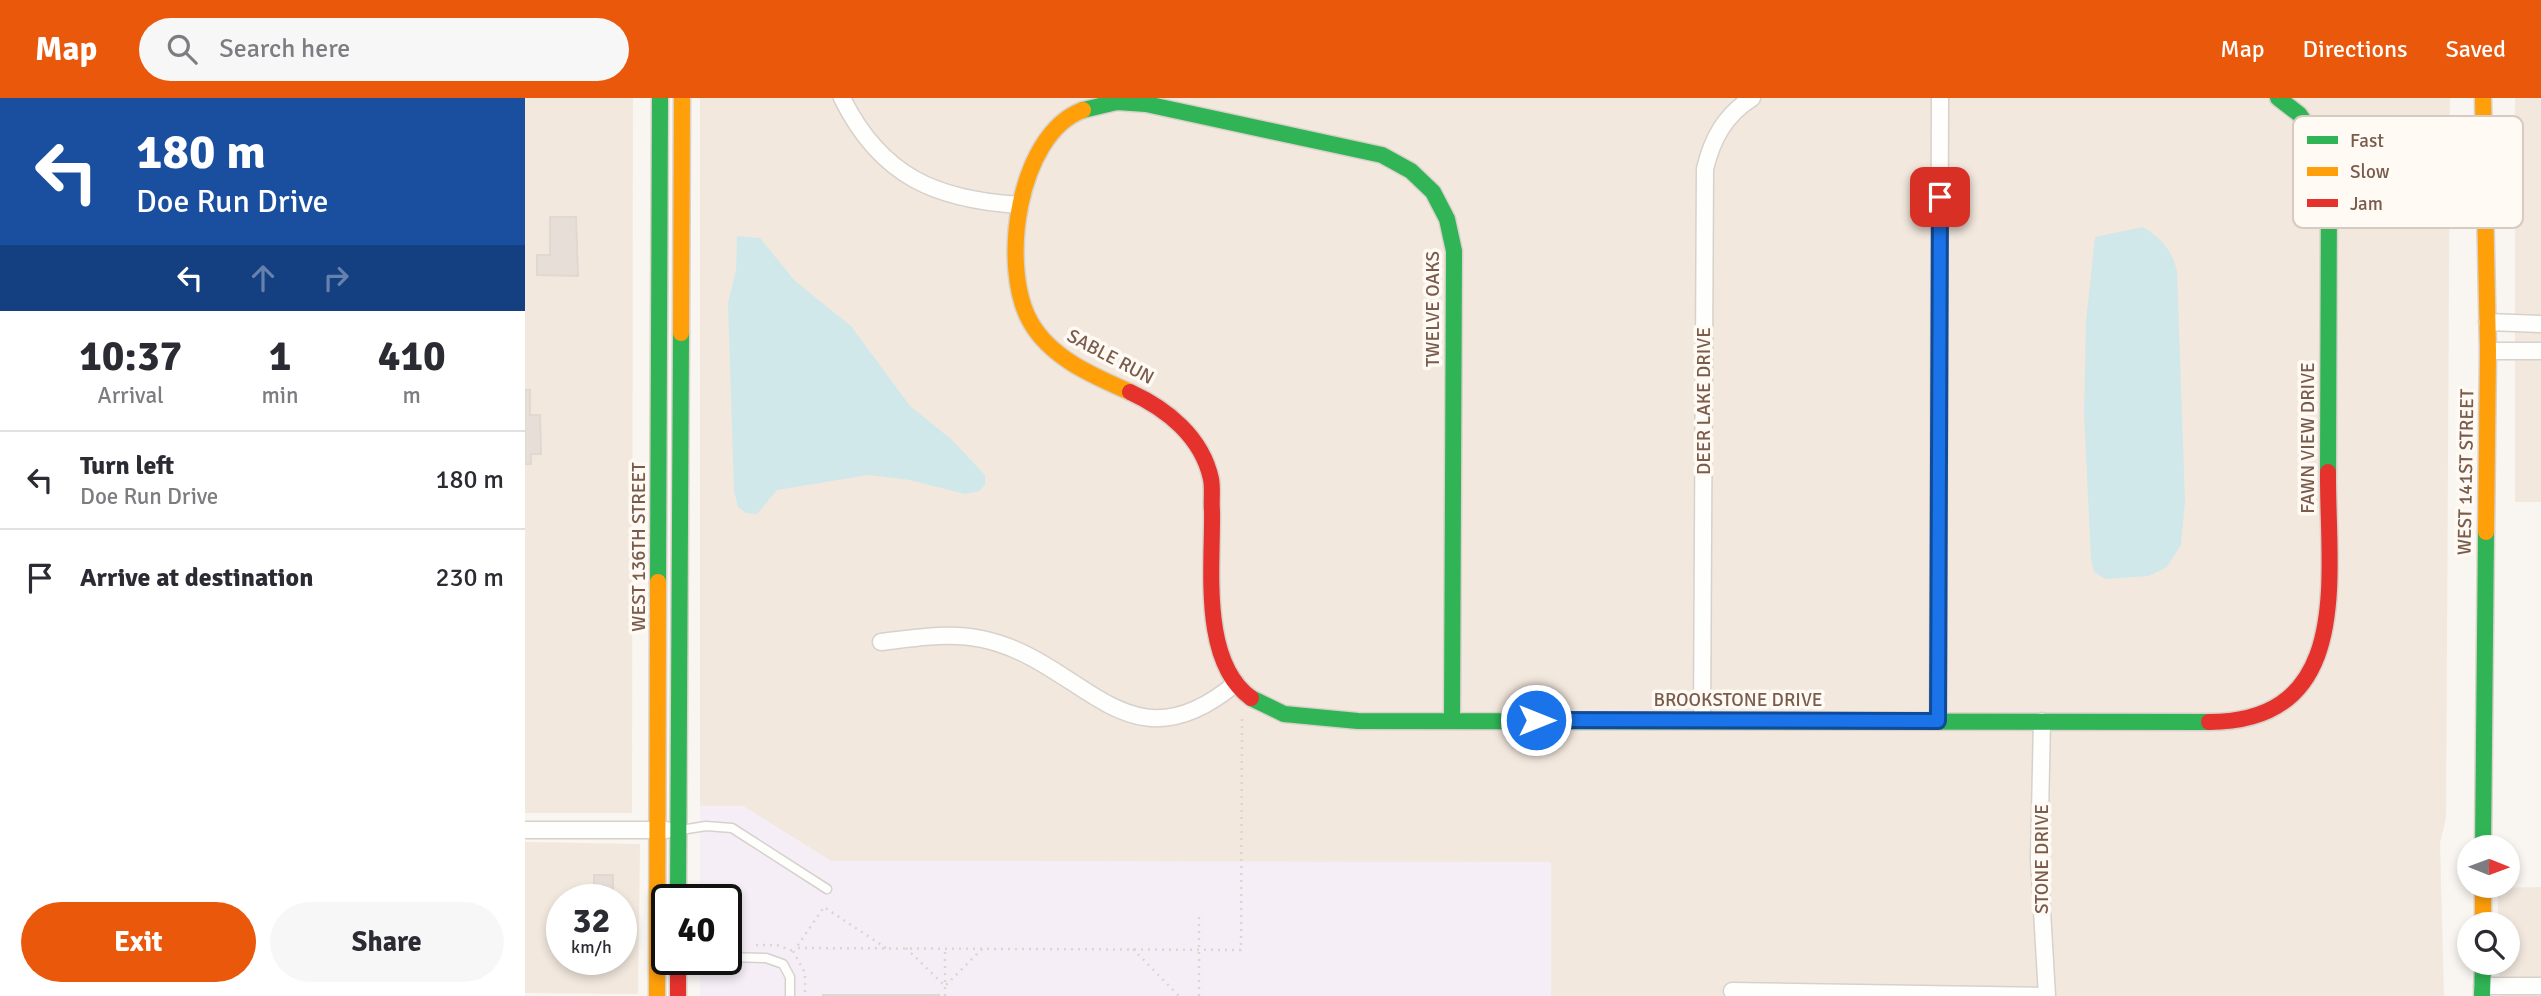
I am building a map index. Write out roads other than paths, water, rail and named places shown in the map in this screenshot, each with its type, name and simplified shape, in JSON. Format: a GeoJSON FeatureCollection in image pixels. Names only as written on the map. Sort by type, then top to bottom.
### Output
{"type":"FeatureCollection","features":[{"type":"Feature","properties":{"kind":"street","name":"WEST 136TH STREET"},"geometry":{"type":"LineString","coordinates":[[657,996],[660,98]]}},
{"type":"Feature","properties":{"kind":"street"},"geometry":{"type":"LineString","coordinates":[[678,884],[682,98]]}},
{"type":"Feature","properties":{"kind":"street"},"geometry":{"type":"LineString","coordinates":[[842,98],[862,134],[892,165],[924,186],[969,200],[1020,205]]}},
{"type":"Feature","properties":{"kind":"street","name":"DEER LAKE DRIVE"},"geometry":{"type":"LineString","coordinates":[[1702,720],[1704,181],[1709,151],[1716,136],[1727,118],[1752,98]]}},
{"type":"Feature","properties":{"kind":"street"},"geometry":{"type":"LineString","coordinates":[[1938,721],[1941,98]]}},
{"type":"Feature","properties":{"kind":"street","name":"FAWN VIEW DRIVE"},"geometry":{"type":"LineString","coordinates":[[2278,98],[2289,104],[2300,116]]}},
{"type":"Feature","properties":{"kind":"street","name":"WEST 141ST STREET"},"geometry":{"type":"LineString","coordinates":[[2483,98],[2483,116]]}},
{"type":"Feature","properties":{"kind":"street","name":"SABLE RUN"},"geometry":{"type":"LineString","coordinates":[[1163,103],[1115,102],[1098,105],[1062,121],[1036,150],[1024,178],[1020,205],[1020,294],[1026,314],[1037,333],[1063,357],[1150,400],[1178,419],[1205,456],[1211,479],[1214,629],[1218,651],[1232,686]]}},
{"type":"Feature","properties":{"kind":"street","name":"TWELVE OAKS"},"geometry":{"type":"LineString","coordinates":[[1163,103],[1382,155],[1419,176],[1444,207],[1451,226],[1454,251],[1453,720]]}},
{"type":"Feature","properties":{"kind":"street","name":"FAWN VIEW DRIVE"},"geometry":{"type":"LineString","coordinates":[[2252,718],[2273,710],[2304,687],[2319,659],[2327,624],[2329,228]]}},
{"type":"Feature","properties":{"kind":"street","name":"WEST 141ST STREET"},"geometry":{"type":"LineString","coordinates":[[2483,835],[2487,351],[2485,228]]}},
{"type":"Feature","properties":{"kind":"street"},"geometry":{"type":"LineString","coordinates":[[2487,322],[2541,324]]}},
{"type":"Feature","properties":{"kind":"street"},"geometry":{"type":"LineString","coordinates":[[2487,351],[2541,351]]}},
{"type":"Feature","properties":{"kind":"street"},"geometry":{"type":"LineString","coordinates":[[881,642],[945,634],[984,639],[1039,660],[1103,703],[1145,718],[1163,720],[1192,712],[1215,701],[1232,686]]}},
{"type":"Feature","properties":{"kind":"street","name":"BROOKSTONE DRIVE"},"geometry":{"type":"LineString","coordinates":[[1232,686],[1266,708],[1297,719],[2225,722],[2252,718]]}},
{"type":"Feature","properties":{"kind":"street","name":"STONE DRIVE"},"geometry":{"type":"LineString","coordinates":[[2042,721],[2039,859],[2046,996]]}},
{"type":"Feature","properties":{"kind":"street"},"geometry":{"type":"LineString","coordinates":[[525,830],[678,831]]}},
{"type":"Feature","properties":{"kind":"street"},"geometry":{"type":"LineString","coordinates":[[678,975],[678,996]]}},
{"type":"Feature","properties":{"kind":"street"},"geometry":{"type":"LineString","coordinates":[[2482,991],[2541,986]]}},
{"type":"Feature","properties":{"kind":"street"},"geometry":{"type":"LineString","coordinates":[[1732,991],[2046,996]]}},
{"type":"Feature","properties":{"kind":"lane"},"geometry":{"type":"LineString","coordinates":[[678,831],[706,826],[731,828],[827,889]]}},
{"type":"Feature","properties":{"kind":"lane"},"geometry":{"type":"LineString","coordinates":[[742,957],[766,958],[783,964],[790,977],[790,996]]}},
{"type":"Feature","properties":{"kind":"water"},"geometry":{"type":"Polygon","coordinates":[[[2143,227],[2165,245],[2177,271],[2185,501],[2181,545],[2167,567],[2149,576],[2105,579],[2094,572],[2091,559],[2084,414],[2086,321],[2095,237],[2143,227]]]}},
{"type":"Feature","properties":{"kind":"water"},"geometry":{"type":"Polygon","coordinates":[[[737,236],[760,238],[795,281],[851,326],[910,406],[951,439],[985,475],[985,485],[979,491],[965,494],[910,480],[868,475],[777,490],[757,514],[746,513],[738,507],[734,491],[728,303],[736,270],[737,236]]]}}]}
